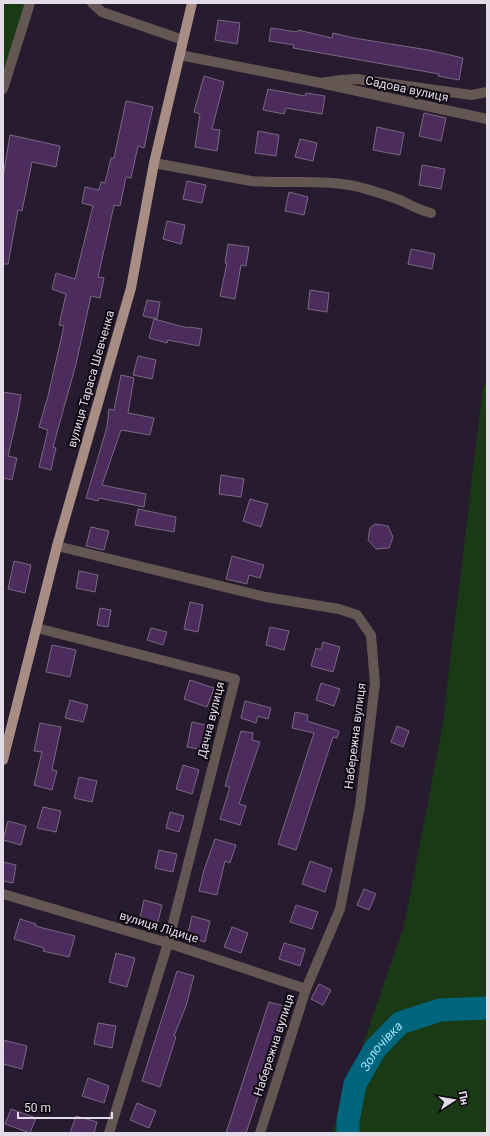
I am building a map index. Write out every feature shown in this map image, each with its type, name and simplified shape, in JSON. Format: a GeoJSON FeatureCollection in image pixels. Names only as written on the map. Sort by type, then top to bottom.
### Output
{"type":"FeatureCollection","features":[{"type":"Feature","properties":{"kind":"main road","name":"вулиця Тараса Шевченка"},"geometry":{"type":"LineString","coordinates":[[3,760],[57,546],[131,288],[154,163],[192,3]]}},
{"type":"Feature","properties":{"kind":"street"},"geometry":{"type":"LineString","coordinates":[[3,89],[30,3]]}},
{"type":"Feature","properties":{"kind":"street"},"geometry":{"type":"LineString","coordinates":[[92,3],[102,12],[183,40]]}},
{"type":"Feature","properties":{"kind":"street","name":"Садова вулиця"},"geometry":{"type":"LineString","coordinates":[[180,54],[487,119]]}},
{"type":"Feature","properties":{"kind":"street","name":"Садова вулиця"},"geometry":{"type":"LineString","coordinates":[[321,83],[357,79],[471,95],[487,92]]}},
{"type":"Feature","properties":{"kind":"street"},"geometry":{"type":"LineString","coordinates":[[154,163],[256,182],[305,182],[347,185],[377,191],[419,210],[431,213]]}},
{"type":"Feature","properties":{"kind":"street","name":"Набережна вулиця"},"geometry":{"type":"LineString","coordinates":[[57,546],[266,597],[339,609],[357,615],[371,635],[375,684],[358,814],[340,909],[306,989],[260,1133]]}},
{"type":"Feature","properties":{"kind":"street","name":"Дачна вулиця"},"geometry":{"type":"LineString","coordinates":[[37,628],[235,679],[168,943]]}},
{"type":"Feature","properties":{"kind":"street","name":"вулиця Лідице"},"geometry":{"type":"LineString","coordinates":[[3,894],[168,943],[306,989]]}},
{"type":"Feature","properties":{"kind":"street"},"geometry":{"type":"LineString","coordinates":[[109,1133],[168,943]]}},
{"type":"Feature","properties":{"kind":"green space"},"geometry":{"type":"Polygon","coordinates":[[[3,3],[30,3],[3,89],[3,3]]]}},
{"type":"Feature","properties":{"kind":"green space"},"geometry":{"type":"Polygon","coordinates":[[[487,384],[487,1133],[332,1133],[404,926],[442,729],[483,387],[487,384]]]}},
{"type":"Feature","properties":{"kind":"building"},"geometry":{"type":"Polygon","coordinates":[[[218,20],[240,23],[237,44],[215,40],[218,20]]]}},
{"type":"Feature","properties":{"kind":"building"},"geometry":{"type":"Polygon","coordinates":[[[271,28],[297,32],[298,30],[332,38],[333,33],[354,38],[428,50],[463,58],[459,80],[438,76],[439,74],[293,48],[294,45],[269,41],[271,28]]]}},
{"type":"Feature","properties":{"kind":"building"},"geometry":{"type":"Polygon","coordinates":[[[204,76],[224,82],[212,129],[220,130],[217,151],[195,147],[200,114],[194,112],[204,76]]]}},
{"type":"Feature","properties":{"kind":"building"},"geometry":{"type":"Polygon","coordinates":[[[268,89],[305,96],[306,93],[325,96],[322,114],[286,108],[284,114],[263,110],[268,89]]]}},
{"type":"Feature","properties":{"kind":"building"},"geometry":{"type":"Polygon","coordinates":[[[126,101],[153,107],[144,148],[138,146],[131,178],[126,177],[120,206],[114,205],[98,277],[104,278],[100,298],[91,296],[76,364],[53,447],[56,448],[51,470],[39,467],[48,430],[39,427],[48,396],[64,326],[59,325],[66,294],[52,289],[56,273],[75,279],[93,206],[82,203],[85,187],[99,190],[101,182],[105,183],[111,158],[114,158],[126,101]]]}},
{"type":"Feature","properties":{"kind":"building"},"geometry":{"type":"Polygon","coordinates":[[[424,113],[446,118],[441,141],[419,136],[424,113]]]}},
{"type":"Feature","properties":{"kind":"building"},"geometry":{"type":"Polygon","coordinates":[[[377,127],[404,133],[400,155],[373,150],[377,127]]]}},
{"type":"Feature","properties":{"kind":"building"},"geometry":{"type":"Polygon","coordinates":[[[258,131],[279,135],[276,156],[255,153],[258,131]]]}},
{"type":"Feature","properties":{"kind":"building"},"geometry":{"type":"Polygon","coordinates":[[[10,135],[60,146],[56,167],[32,162],[22,211],[18,210],[8,264],[3,264],[3,177],[10,135]]]}},
{"type":"Feature","properties":{"kind":"building"},"geometry":{"type":"Polygon","coordinates":[[[300,139],[317,143],[313,161],[295,157],[300,139]]]}},
{"type":"Feature","properties":{"kind":"building"},"geometry":{"type":"Polygon","coordinates":[[[422,165],[445,169],[441,189],[419,185],[422,165]]]}},
{"type":"Feature","properties":{"kind":"building"},"geometry":{"type":"Polygon","coordinates":[[[187,181],[206,185],[202,203],[183,199],[187,181]]]}},
{"type":"Feature","properties":{"kind":"building"},"geometry":{"type":"Polygon","coordinates":[[[289,192],[308,197],[304,215],[285,211],[289,192]]]}},
{"type":"Feature","properties":{"kind":"building"},"geometry":{"type":"Polygon","coordinates":[[[167,221],[185,225],[181,244],[163,239],[167,221]]]}},
{"type":"Feature","properties":{"kind":"building"},"geometry":{"type":"Polygon","coordinates":[[[228,244],[249,247],[246,266],[241,265],[235,299],[220,296],[227,263],[225,263],[228,244]]]}},
{"type":"Feature","properties":{"kind":"building"},"geometry":{"type":"Polygon","coordinates":[[[411,249],[435,254],[432,269],[408,264],[411,249]]]}},
{"type":"Feature","properties":{"kind":"building"},"geometry":{"type":"Polygon","coordinates":[[[310,290],[329,293],[327,312],[308,309],[310,290]]]}},
{"type":"Feature","properties":{"kind":"building"},"geometry":{"type":"Polygon","coordinates":[[[147,300],[160,302],[157,319],[143,316],[147,300]]]}},
{"type":"Feature","properties":{"kind":"building"},"geometry":{"type":"Polygon","coordinates":[[[154,319],[188,328],[202,329],[199,346],[168,340],[167,343],[149,338],[154,319]]]}},
{"type":"Feature","properties":{"kind":"building"},"geometry":{"type":"Polygon","coordinates":[[[138,356],[156,360],[152,379],[133,375],[138,356]]]}},
{"type":"Feature","properties":{"kind":"building"},"geometry":{"type":"Polygon","coordinates":[[[121,375],[134,378],[128,413],[154,418],[150,435],[121,430],[102,485],[146,494],[144,507],[99,498],[98,501],[86,498],[107,427],[109,409],[114,410],[121,375]]]}},
{"type":"Feature","properties":{"kind":"building"},"geometry":{"type":"Polygon","coordinates":[[[3,392],[21,395],[8,456],[17,458],[12,480],[3,478],[3,392]]]}},
{"type":"Feature","properties":{"kind":"building"},"geometry":{"type":"Polygon","coordinates":[[[221,475],[244,479],[241,497],[219,494],[221,475]]]}},
{"type":"Feature","properties":{"kind":"building"},"geometry":{"type":"Polygon","coordinates":[[[250,499],[268,504],[261,527],[243,521],[250,499]]]}},
{"type":"Feature","properties":{"kind":"building"},"geometry":{"type":"Polygon","coordinates":[[[138,509],[176,517],[174,532],[135,525],[138,509]]]}},
{"type":"Feature","properties":{"kind":"building"},"geometry":{"type":"Polygon","coordinates":[[[375,524],[388,526],[393,537],[389,548],[376,549],[368,540],[370,528],[375,524]]]}},
{"type":"Feature","properties":{"kind":"building"},"geometry":{"type":"Polygon","coordinates":[[[91,527],[109,531],[104,550],[86,546],[91,527]]]}},
{"type":"Feature","properties":{"kind":"building"},"geometry":{"type":"Polygon","coordinates":[[[232,556],[264,565],[260,578],[249,575],[247,584],[226,579],[232,556]]]}},
{"type":"Feature","properties":{"kind":"building"},"geometry":{"type":"Polygon","coordinates":[[[14,561],[31,565],[25,593],[8,589],[14,561]]]}},
{"type":"Feature","properties":{"kind":"building"},"geometry":{"type":"Polygon","coordinates":[[[79,571],[98,575],[95,592],[76,588],[79,571]]]}},
{"type":"Feature","properties":{"kind":"building"},"geometry":{"type":"Polygon","coordinates":[[[190,602],[203,605],[198,632],[184,629],[190,602]]]}},
{"type":"Feature","properties":{"kind":"building"},"geometry":{"type":"Polygon","coordinates":[[[100,608],[111,610],[108,627],[97,625],[100,608]]]}},
{"type":"Feature","properties":{"kind":"building"},"geometry":{"type":"Polygon","coordinates":[[[270,627],[289,631],[284,650],[266,645],[270,627]]]}},
{"type":"Feature","properties":{"kind":"building"},"geometry":{"type":"Polygon","coordinates":[[[151,628],[167,632],[163,645],[147,640],[151,628]]]}},
{"type":"Feature","properties":{"kind":"building"},"geometry":{"type":"Polygon","coordinates":[[[323,642],[340,647],[333,672],[311,666],[316,648],[321,650],[323,642]]]}},
{"type":"Feature","properties":{"kind":"building"},"geometry":{"type":"Polygon","coordinates":[[[52,645],[76,650],[70,677],[46,672],[52,645]]]}},
{"type":"Feature","properties":{"kind":"building"},"geometry":{"type":"Polygon","coordinates":[[[190,680],[214,688],[207,707],[184,699],[190,680]]]}},
{"type":"Feature","properties":{"kind":"building"},"geometry":{"type":"Polygon","coordinates":[[[321,683],[340,689],[334,706],[316,700],[321,683]]]}},
{"type":"Feature","properties":{"kind":"building"},"geometry":{"type":"Polygon","coordinates":[[[70,700],[88,705],[83,722],[65,718],[70,700]]]}},
{"type":"Feature","properties":{"kind":"building"},"geometry":{"type":"Polygon","coordinates":[[[245,701],[271,708],[268,719],[258,716],[256,723],[241,718],[245,701]]]}},
{"type":"Feature","properties":{"kind":"building"},"geometry":{"type":"Polygon","coordinates":[[[295,712],[308,715],[307,721],[339,731],[337,738],[333,737],[296,850],[278,844],[314,733],[292,728],[295,712]]]}},
{"type":"Feature","properties":{"kind":"building"},"geometry":{"type":"Polygon","coordinates":[[[192,722],[210,726],[205,750],[187,747],[192,722]]]}},
{"type":"Feature","properties":{"kind":"building"},"geometry":{"type":"Polygon","coordinates":[[[40,723],[61,727],[52,770],[57,771],[52,790],[34,785],[42,752],[34,751],[40,723]]]}},
{"type":"Feature","properties":{"kind":"building"},"geometry":{"type":"Polygon","coordinates":[[[397,726],[409,731],[403,747],[391,742],[397,726]]]}},
{"type":"Feature","properties":{"kind":"building"},"geometry":{"type":"Polygon","coordinates":[[[241,731],[253,733],[252,740],[260,742],[239,804],[246,806],[240,825],[220,819],[230,787],[225,786],[241,731]]]}},
{"type":"Feature","properties":{"kind":"building"},"geometry":{"type":"Polygon","coordinates":[[[183,765],[199,770],[192,794],[176,789],[183,765]]]}},
{"type":"Feature","properties":{"kind":"building"},"geometry":{"type":"Polygon","coordinates":[[[79,777],[97,781],[92,802],[74,798],[79,777]]]}},
{"type":"Feature","properties":{"kind":"building"},"geometry":{"type":"Polygon","coordinates":[[[43,807],[61,811],[56,832],[37,828],[43,807]]]}},
{"type":"Feature","properties":{"kind":"building"},"geometry":{"type":"Polygon","coordinates":[[[170,812],[184,816],[179,832],[166,828],[170,812]]]}},
{"type":"Feature","properties":{"kind":"building"},"geometry":{"type":"Polygon","coordinates":[[[8,821],[26,826],[21,845],[3,840],[8,821]]]}},
{"type":"Feature","properties":{"kind":"building"},"geometry":{"type":"Polygon","coordinates":[[[215,839],[236,845],[230,863],[225,861],[217,895],[199,891],[204,870],[215,839]]]}},
{"type":"Feature","properties":{"kind":"building"},"geometry":{"type":"Polygon","coordinates":[[[159,850],[177,854],[173,872],[155,868],[159,850]]]}},
{"type":"Feature","properties":{"kind":"building"},"geometry":{"type":"Polygon","coordinates":[[[310,861],[332,869],[325,892],[302,884],[310,861]]]}},
{"type":"Feature","properties":{"kind":"building"},"geometry":{"type":"Polygon","coordinates":[[[3,862],[16,865],[13,883],[3,881],[3,862]]]}},
{"type":"Feature","properties":{"kind":"building"},"geometry":{"type":"Polygon","coordinates":[[[364,889],[376,894],[369,910],[357,905],[364,889]]]}},
{"type":"Feature","properties":{"kind":"building"},"geometry":{"type":"Polygon","coordinates":[[[144,900],[162,905],[157,926],[139,921],[144,900]]]}},
{"type":"Feature","properties":{"kind":"building"},"geometry":{"type":"Polygon","coordinates":[[[296,905],[318,912],[312,929],[290,922],[296,905]]]}},
{"type":"Feature","properties":{"kind":"building"},"geometry":{"type":"Polygon","coordinates":[[[192,916],[210,921],[205,942],[187,937],[192,916]]]}},
{"type":"Feature","properties":{"kind":"building"},"geometry":{"type":"Polygon","coordinates":[[[20,919],[36,924],[35,926],[75,936],[69,957],[43,951],[44,948],[14,939],[20,919]]]}},
{"type":"Feature","properties":{"kind":"building"},"geometry":{"type":"Polygon","coordinates":[[[232,927],[248,933],[241,953],[224,947],[232,927]]]}},
{"type":"Feature","properties":{"kind":"building"},"geometry":{"type":"Polygon","coordinates":[[[284,943],[305,949],[300,966],[279,959],[284,943]]]}},
{"type":"Feature","properties":{"kind":"building"},"geometry":{"type":"Polygon","coordinates":[[[116,953],[135,958],[127,987],[109,982],[116,953]]]}},
{"type":"Feature","properties":{"kind":"building"},"geometry":{"type":"Polygon","coordinates":[[[177,971],[194,976],[186,1006],[174,1036],[176,1037],[160,1087],[142,1081],[177,971]]]}},
{"type":"Feature","properties":{"kind":"building"},"geometry":{"type":"Polygon","coordinates":[[[319,984],[331,990],[323,1005],[311,999],[319,984]]]}},
{"type":"Feature","properties":{"kind":"building"},"geometry":{"type":"Polygon","coordinates":[[[269,1002],[288,1007],[246,1133],[226,1133],[269,1002]]]}},
{"type":"Feature","properties":{"kind":"building"},"geometry":{"type":"Polygon","coordinates":[[[98,1023],[116,1026],[112,1048],[94,1044],[98,1023]]]}},
{"type":"Feature","properties":{"kind":"building"},"geometry":{"type":"Polygon","coordinates":[[[3,1040],[27,1046],[22,1069],[3,1064],[3,1040]]]}},
{"type":"Feature","properties":{"kind":"building"},"geometry":{"type":"Polygon","coordinates":[[[88,1078],[109,1086],[104,1103],[82,1096],[88,1078]]]}},
{"type":"Feature","properties":{"kind":"building"},"geometry":{"type":"Polygon","coordinates":[[[137,1103],[156,1111],[149,1128],[130,1120],[137,1103]]]}},
{"type":"Feature","properties":{"kind":"building"},"geometry":{"type":"Polygon","coordinates":[[[11,1109],[36,1118],[30,1133],[5,1124],[11,1109]]]}},
{"type":"Feature","properties":{"kind":"building"},"geometry":{"type":"Polygon","coordinates":[[[76,1116],[97,1122],[94,1133],[70,1133],[76,1116]]]}},
{"type":"Feature","properties":{"kind":"waterway","name":"Золочівка"},"geometry":{"type":"LineString","coordinates":[[348,1133],[348,1121],[355,1084],[375,1049],[400,1023],[440,1010],[487,1008]]}}]}
